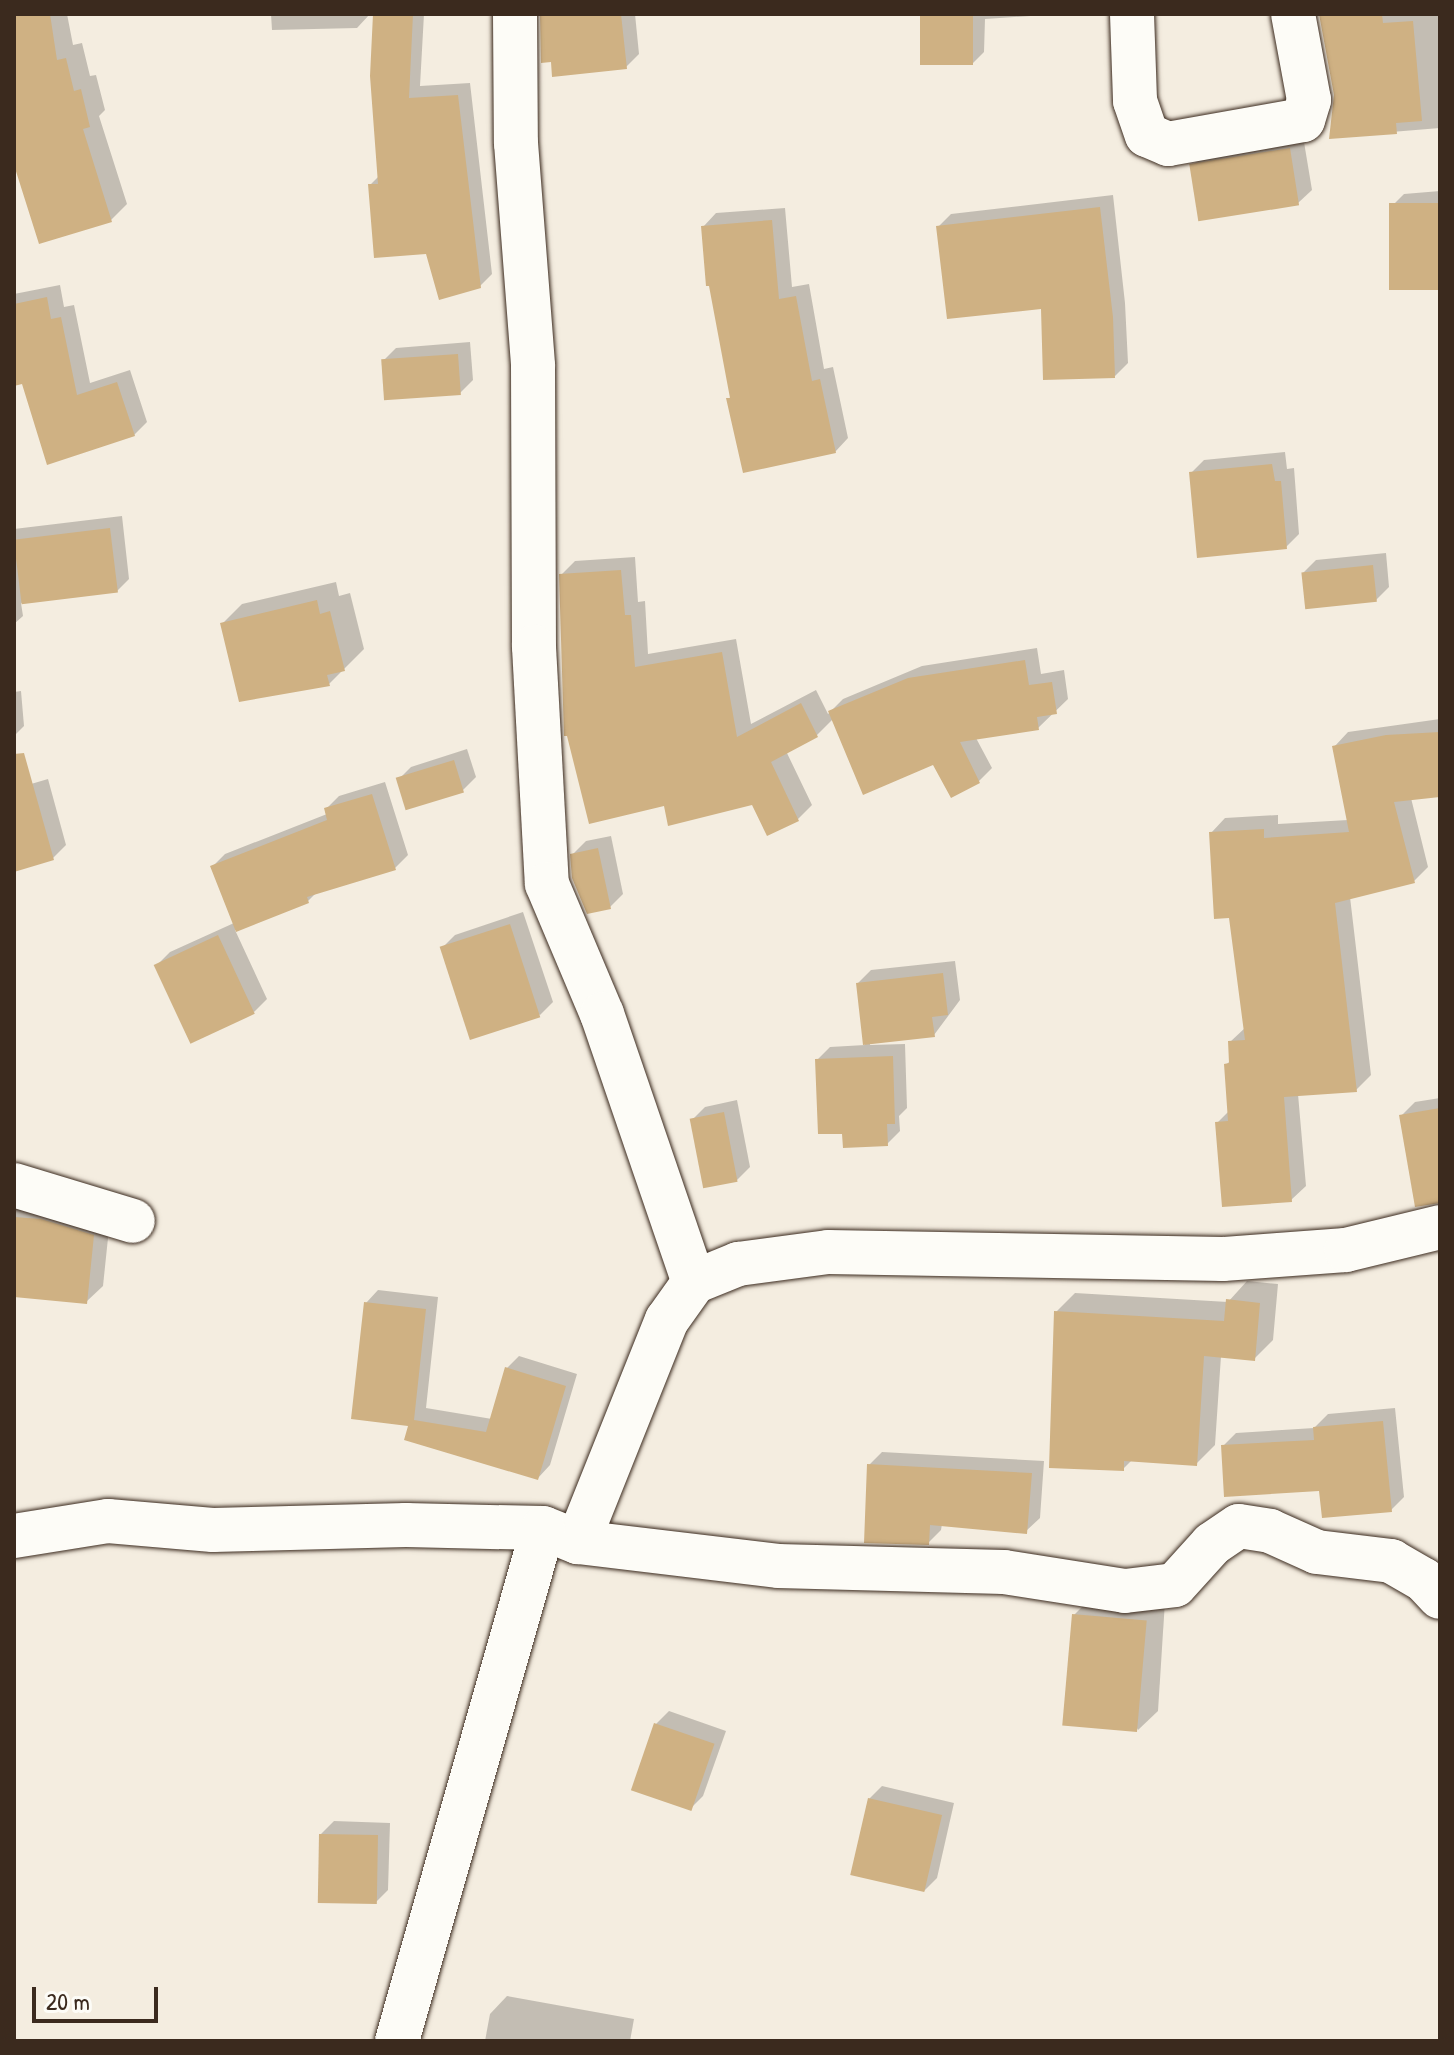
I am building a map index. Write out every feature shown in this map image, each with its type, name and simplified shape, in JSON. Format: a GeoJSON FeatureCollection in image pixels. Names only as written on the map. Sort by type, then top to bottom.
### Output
{"type":"FeatureCollection","features":[{"type":"Feature","properties":{"kind":"street"},"geometry":{"type":"LineString","coordinates":[[515,14],[516,143],[533,366],[534,647],[547,884],[602,1014],[694,1282]]}},
{"type":"Feature","properties":{"kind":"street"},"geometry":{"type":"LineString","coordinates":[[1132,14],[1135,101],[1147,135],[1168,144],[1303,120],[1309,100],[1293,14]]}},
{"type":"Feature","properties":{"kind":"street"},"geometry":{"type":"LineString","coordinates":[[14,1185],[133,1221]]}},
{"type":"Feature","properties":{"kind":"street"},"geometry":{"type":"LineString","coordinates":[[397,2041],[560,1535],[667,1320],[694,1282],[738,1264],[828,1252],[1223,1259],[1346,1250],[1440,1227]]}},
{"type":"Feature","properties":{"kind":"street"},"geometry":{"type":"LineString","coordinates":[[14,1536],[108,1521],[213,1530],[406,1525],[560,1535],[778,1566],[1004,1572],[1125,1591],[1175,1585],[1212,1544],[1239,1526],[1270,1531],[1317,1552],[1391,1561],[1424,1580],[1440,1597]]}},
{"type":"Feature","properties":{"kind":"building"},"geometry":{"type":"Polygon","coordinates":[[[14,14],[50,14],[57,60],[66,58],[74,91],[81,89],[90,127],[83,129],[112,222],[39,244],[14,165],[14,14]]]}},
{"type":"Feature","properties":{"kind":"building"},"geometry":{"type":"Polygon","coordinates":[[[373,14],[413,14],[409,98],[458,95],[481,288],[439,300],[426,254],[374,258],[368,184],[378,184],[370,76],[373,14]]]}},
{"type":"Feature","properties":{"kind":"building"},"geometry":{"type":"Polygon","coordinates":[[[540,14],[621,14],[627,69],[552,77],[551,62],[541,63],[540,14]]]}},
{"type":"Feature","properties":{"kind":"building"},"geometry":{"type":"Polygon","coordinates":[[[920,14],[973,14],[973,65],[920,65],[920,14]]]}},
{"type":"Feature","properties":{"kind":"building"},"geometry":{"type":"Polygon","coordinates":[[[1319,14],[1382,14],[1383,23],[1413,21],[1422,121],[1396,123],[1397,134],[1329,139],[1334,95],[1319,14]]]}},
{"type":"Feature","properties":{"kind":"building"},"geometry":{"type":"Polygon","coordinates":[[[1290,148],[1299,205],[1198,221],[1189,164],[1290,148]]]}},
{"type":"Feature","properties":{"kind":"building"},"geometry":{"type":"Polygon","coordinates":[[[1389,203],[1440,203],[1440,290],[1389,290],[1389,203]]]}},
{"type":"Feature","properties":{"kind":"building"},"geometry":{"type":"Polygon","coordinates":[[[1100,207],[1113,317],[1115,378],[1043,380],[1041,309],[947,319],[936,226],[1100,207]]]}},
{"type":"Feature","properties":{"kind":"building"},"geometry":{"type":"Polygon","coordinates":[[[772,220],[779,299],[796,296],[812,381],[820,379],[836,453],[743,473],[726,398],[730,398],[709,286],[706,286],[701,226],[772,220]]]}},
{"type":"Feature","properties":{"kind":"building"},"geometry":{"type":"Polygon","coordinates":[[[47,297],[51,319],[61,317],[77,395],[117,382],[135,436],[47,465],[22,384],[14,386],[14,304],[47,297]]]}},
{"type":"Feature","properties":{"kind":"building"},"geometry":{"type":"Polygon","coordinates":[[[458,354],[461,395],[384,400],[381,359],[458,354]]]}},
{"type":"Feature","properties":{"kind":"building"},"geometry":{"type":"Polygon","coordinates":[[[1272,464],[1275,481],[1281,481],[1287,549],[1197,558],[1189,472],[1272,464]]]}},
{"type":"Feature","properties":{"kind":"building"},"geometry":{"type":"Polygon","coordinates":[[[110,528],[118,593],[22,604],[14,540],[110,528]]]}},
{"type":"Feature","properties":{"kind":"building"},"geometry":{"type":"Polygon","coordinates":[[[1373,565],[1377,602],[1305,609],[1301,573],[1373,565]]]}},
{"type":"Feature","properties":{"kind":"building"},"geometry":{"type":"Polygon","coordinates":[[[621,570],[625,615],[631,615],[635,667],[722,652],[737,737],[801,703],[818,737],[771,762],[799,821],[767,836],[752,805],[668,826],[664,806],[589,824],[567,736],[564,736],[559,574],[621,570]]]}},
{"type":"Feature","properties":{"kind":"building"},"geometry":{"type":"Polygon","coordinates":[[[317,600],[320,614],[330,611],[345,671],[327,675],[330,686],[239,702],[220,623],[317,600]]]}},
{"type":"Feature","properties":{"kind":"building"},"geometry":{"type":"Polygon","coordinates":[[[1025,660],[1029,685],[1052,682],[1057,714],[1037,717],[1039,730],[960,742],[980,783],[951,798],[933,765],[863,795],[828,711],[908,678],[1025,660]]]}},
{"type":"Feature","properties":{"kind":"building"},"geometry":{"type":"Polygon","coordinates":[[[1440,732],[1440,797],[1394,802],[1415,883],[1335,903],[1357,1092],[1284,1097],[1292,1202],[1222,1207],[1215,1122],[1228,1121],[1224,1064],[1229,1063],[1228,1041],[1245,1040],[1229,918],[1214,919],[1209,832],[1264,829],[1264,838],[1349,832],[1332,746],[1386,735],[1440,732]]]}},
{"type":"Feature","properties":{"kind":"building"},"geometry":{"type":"Polygon","coordinates":[[[24,753],[54,860],[14,872],[14,754],[24,753]]]}},
{"type":"Feature","properties":{"kind":"building"},"geometry":{"type":"Polygon","coordinates":[[[454,760],[464,793],[406,810],[396,778],[454,760]]]}},
{"type":"Feature","properties":{"kind":"building"},"geometry":{"type":"Polygon","coordinates":[[[372,794],[396,870],[307,897],[309,903],[236,932],[210,866],[327,820],[324,808],[372,794]]]}},
{"type":"Feature","properties":{"kind":"building"},"geometry":{"type":"Polygon","coordinates":[[[598,848],[611,909],[587,914],[572,878],[570,854],[598,848]]]}},
{"type":"Feature","properties":{"kind":"building"},"geometry":{"type":"Polygon","coordinates":[[[510,924],[540,1017],[470,1040],[440,947],[510,924]]]}},
{"type":"Feature","properties":{"kind":"building"},"geometry":{"type":"Polygon","coordinates":[[[218,935],[255,1014],[190,1044],[154,965],[218,935]]]}},
{"type":"Feature","properties":{"kind":"building"},"geometry":{"type":"Polygon","coordinates":[[[943,973],[948,1015],[932,1017],[935,1037],[863,1045],[856,983],[943,973]]]}},
{"type":"Feature","properties":{"kind":"building"},"geometry":{"type":"Polygon","coordinates":[[[893,1056],[895,1124],[887,1124],[888,1146],[843,1148],[842,1134],[818,1134],[815,1059],[893,1056]]]}},
{"type":"Feature","properties":{"kind":"building"},"geometry":{"type":"Polygon","coordinates":[[[1440,1108],[1440,1203],[1415,1207],[1399,1115],[1440,1108]]]}},
{"type":"Feature","properties":{"kind":"building"},"geometry":{"type":"Polygon","coordinates":[[[724,1112],[738,1182],[703,1188],[690,1119],[724,1112]]]}},
{"type":"Feature","properties":{"kind":"building"},"geometry":{"type":"Polygon","coordinates":[[[14,1217],[41,1219],[94,1235],[87,1304],[14,1297],[14,1217]]]}},
{"type":"Feature","properties":{"kind":"building"},"geometry":{"type":"Polygon","coordinates":[[[1226,1299],[1260,1303],[1255,1361],[1204,1356],[1197,1466],[1124,1461],[1124,1471],[1049,1468],[1054,1311],[1224,1321],[1226,1299]]]}},
{"type":"Feature","properties":{"kind":"building"},"geometry":{"type":"Polygon","coordinates":[[[364,1302],[426,1309],[414,1420],[486,1432],[505,1367],[566,1386],[538,1480],[404,1440],[408,1426],[351,1419],[364,1302]]]}},
{"type":"Feature","properties":{"kind":"building"},"geometry":{"type":"Polygon","coordinates":[[[1383,1421],[1392,1512],[1322,1518],[1319,1491],[1224,1497],[1221,1445],[1314,1440],[1313,1427],[1383,1421]]]}},
{"type":"Feature","properties":{"kind":"building"},"geometry":{"type":"Polygon","coordinates":[[[867,1464],[1032,1473],[1027,1534],[930,1525],[929,1545],[864,1543],[867,1464]]]}},
{"type":"Feature","properties":{"kind":"building"},"geometry":{"type":"Polygon","coordinates":[[[1072,1614],[1147,1621],[1137,1732],[1062,1726],[1072,1614]]]}},
{"type":"Feature","properties":{"kind":"building"},"geometry":{"type":"Polygon","coordinates":[[[654,1723],[715,1744],[691,1811],[631,1790],[654,1723]]]}},
{"type":"Feature","properties":{"kind":"building"},"geometry":{"type":"Polygon","coordinates":[[[868,1798],[942,1815],[924,1892],[850,1875],[868,1798]]]}},
{"type":"Feature","properties":{"kind":"building"},"geometry":{"type":"Polygon","coordinates":[[[319,1834],[378,1835],[377,1904],[318,1903],[319,1834]]]}}]}
